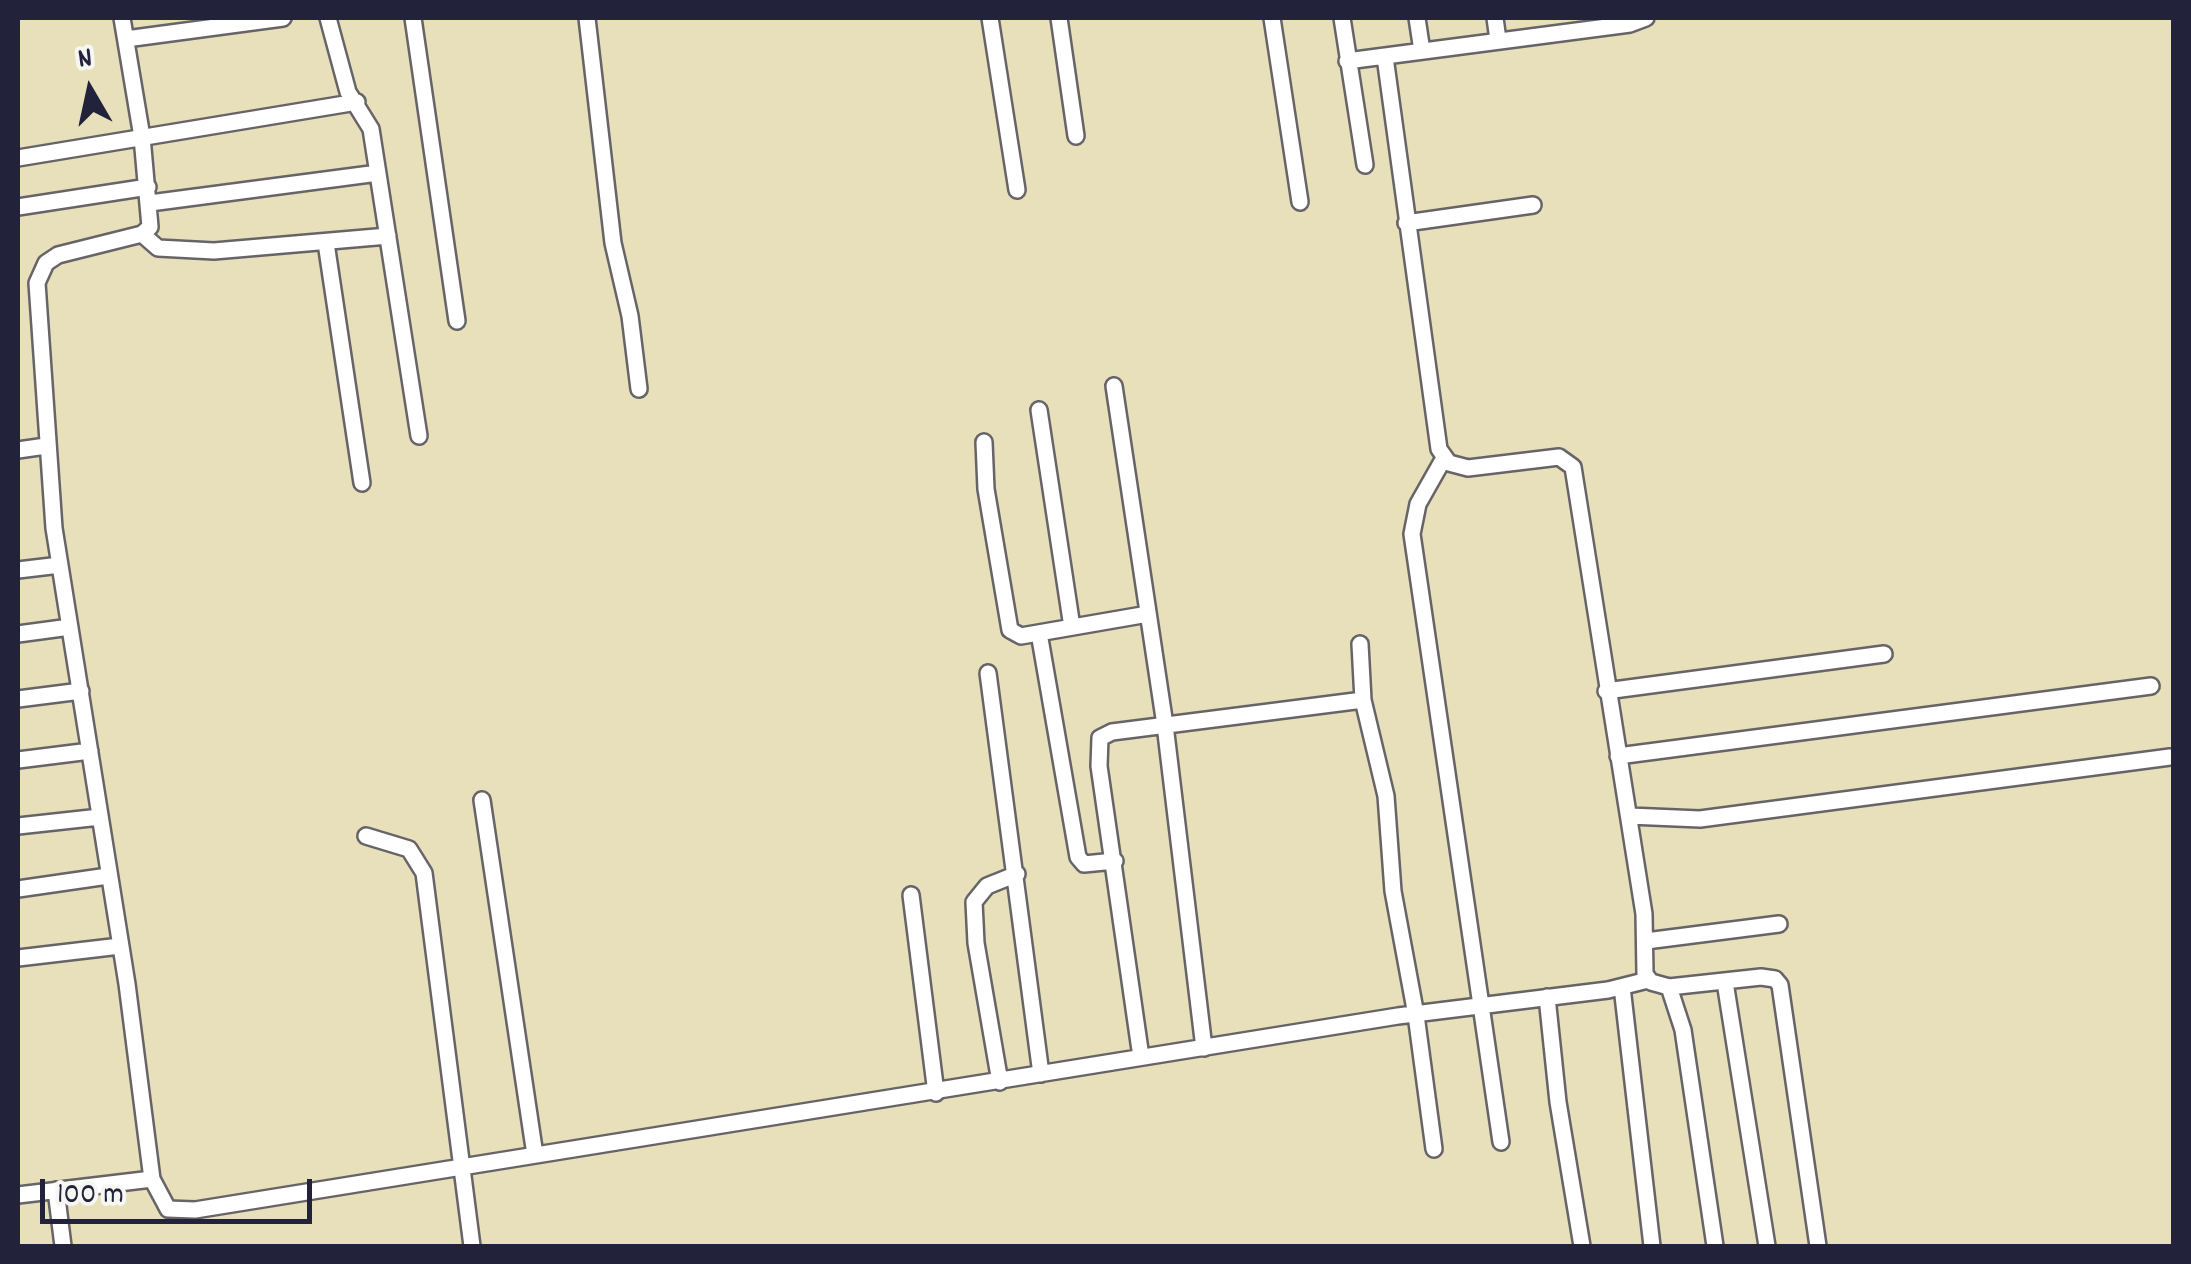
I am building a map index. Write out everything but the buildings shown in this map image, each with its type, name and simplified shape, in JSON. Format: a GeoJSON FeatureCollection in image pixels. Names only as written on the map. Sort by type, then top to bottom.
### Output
{"type":"FeatureCollection","features":[{"type":"Feature","properties":{"kind":"street"},"geometry":{"type":"LineString","coordinates":[[122,18],[142,137],[150,227],[142,234],[71,249],[46,263],[39,272],[46,446],[60,565],[152,1178],[162,1203],[176,1212],[936,1093],[1141,1057],[1622,988],[1648,980],[1669,987],[1770,977],[1780,985],[1818,1246]]}},
{"type":"Feature","properties":{"kind":"street"},"geometry":{"type":"LineString","coordinates":[[126,39],[283,18]]}},
{"type":"Feature","properties":{"kind":"street"},"geometry":{"type":"LineString","coordinates":[[328,18],[348,92],[358,102],[371,129],[419,436]]}},
{"type":"Feature","properties":{"kind":"street"},"geometry":{"type":"LineString","coordinates":[[413,18],[457,321]]}},
{"type":"Feature","properties":{"kind":"street"},"geometry":{"type":"LineString","coordinates":[[587,18],[613,243],[630,316],[638,389]]}},
{"type":"Feature","properties":{"kind":"street"},"geometry":{"type":"LineString","coordinates":[[990,18],[1016,190]]}},
{"type":"Feature","properties":{"kind":"street"},"geometry":{"type":"LineString","coordinates":[[1059,18],[1076,136]]}},
{"type":"Feature","properties":{"kind":"street"},"geometry":{"type":"LineString","coordinates":[[1272,18],[1300,202]]}},
{"type":"Feature","properties":{"kind":"street"},"geometry":{"type":"LineString","coordinates":[[1342,18],[1366,165]]}},
{"type":"Feature","properties":{"kind":"street"},"geometry":{"type":"LineString","coordinates":[[1417,18],[1422,51]]}},
{"type":"Feature","properties":{"kind":"street"},"geometry":{"type":"LineString","coordinates":[[1495,18],[1498,40]]}},
{"type":"Feature","properties":{"kind":"street"},"geometry":{"type":"LineString","coordinates":[[1347,61],[1498,40],[1568,24],[1646,18]]}},
{"type":"Feature","properties":{"kind":"street"},"geometry":{"type":"LineString","coordinates":[[1386,57],[1436,436],[1444,458],[1468,468],[1559,457],[1573,467],[1629,816],[1648,980]]}},
{"type":"Feature","properties":{"kind":"street"},"geometry":{"type":"LineString","coordinates":[[18,158],[358,102]]}},
{"type":"Feature","properties":{"kind":"street"},"geometry":{"type":"LineString","coordinates":[[18,208],[378,172]]}},
{"type":"Feature","properties":{"kind":"street"},"geometry":{"type":"LineString","coordinates":[[1406,223],[1533,205]]}},
{"type":"Feature","properties":{"kind":"street"},"geometry":{"type":"LineString","coordinates":[[142,234],[158,248],[171,250],[326,244],[388,236]]}},
{"type":"Feature","properties":{"kind":"street"},"geometry":{"type":"LineString","coordinates":[[326,244],[362,484]]}},
{"type":"Feature","properties":{"kind":"street"},"geometry":{"type":"LineString","coordinates":[[1114,386],[1165,725],[1204,1048]]}},
{"type":"Feature","properties":{"kind":"street"},"geometry":{"type":"LineString","coordinates":[[1040,410],[1072,627]]}},
{"type":"Feature","properties":{"kind":"street"},"geometry":{"type":"LineString","coordinates":[[984,442],[987,500],[1010,630],[1021,636],[1148,614]]}},
{"type":"Feature","properties":{"kind":"street"},"geometry":{"type":"LineString","coordinates":[[18,450],[46,446]]}},
{"type":"Feature","properties":{"kind":"street"},"geometry":{"type":"LineString","coordinates":[[1444,458],[1414,514],[1412,534],[1501,1142]]}},
{"type":"Feature","properties":{"kind":"street"},"geometry":{"type":"LineString","coordinates":[[18,570],[60,565]]}},
{"type":"Feature","properties":{"kind":"street"},"geometry":{"type":"LineString","coordinates":[[18,634],[70,627]]}},
{"type":"Feature","properties":{"kind":"street"},"geometry":{"type":"LineString","coordinates":[[1039,633],[1078,857],[1084,864],[1115,861]]}},
{"type":"Feature","properties":{"kind":"street"},"geometry":{"type":"LineString","coordinates":[[1360,644],[1363,700],[1386,796],[1393,892],[1416,1016],[1434,1149]]}},
{"type":"Feature","properties":{"kind":"street"},"geometry":{"type":"LineString","coordinates":[[1606,691],[1884,654]]}},
{"type":"Feature","properties":{"kind":"street"},"geometry":{"type":"LineString","coordinates":[[988,673],[1041,1074]]}},
{"type":"Feature","properties":{"kind":"street"},"geometry":{"type":"LineString","coordinates":[[1618,756],[2151,686]]}},
{"type":"Feature","properties":{"kind":"street"},"geometry":{"type":"LineString","coordinates":[[18,699],[81,692]]}},
{"type":"Feature","properties":{"kind":"street"},"geometry":{"type":"LineString","coordinates":[[1141,1057],[1098,754],[1100,738],[1112,732],[1363,700]]}},
{"type":"Feature","properties":{"kind":"street"},"geometry":{"type":"LineString","coordinates":[[18,760],[90,750]]}},
{"type":"Feature","properties":{"kind":"street"},"geometry":{"type":"LineString","coordinates":[[1629,816],[1700,819],[2170,757]]}},
{"type":"Feature","properties":{"kind":"street"},"geometry":{"type":"LineString","coordinates":[[482,800],[535,1155]]}},
{"type":"Feature","properties":{"kind":"street"},"geometry":{"type":"LineString","coordinates":[[18,826],[100,816]]}},
{"type":"Feature","properties":{"kind":"street"},"geometry":{"type":"LineString","coordinates":[[366,836],[409,849],[424,872],[472,1246]]}},
{"type":"Feature","properties":{"kind":"street"},"geometry":{"type":"LineString","coordinates":[[1000,1082],[974,902],[987,886],[1017,874]]}},
{"type":"Feature","properties":{"kind":"street"},"geometry":{"type":"LineString","coordinates":[[18,889],[108,876]]}},
{"type":"Feature","properties":{"kind":"street"},"geometry":{"type":"LineString","coordinates":[[911,895],[936,1093]]}},
{"type":"Feature","properties":{"kind":"street"},"geometry":{"type":"LineString","coordinates":[[1646,941],[1779,924]]}},
{"type":"Feature","properties":{"kind":"street"},"geometry":{"type":"LineString","coordinates":[[18,958],[120,946]]}},
{"type":"Feature","properties":{"kind":"street"},"geometry":{"type":"LineString","coordinates":[[1725,982],[1766,1246]]}},
{"type":"Feature","properties":{"kind":"street"},"geometry":{"type":"LineString","coordinates":[[1669,987],[1683,1030],[1715,1246]]}},
{"type":"Feature","properties":{"kind":"street"},"geometry":{"type":"LineString","coordinates":[[1622,988],[1652,1246]]}},
{"type":"Feature","properties":{"kind":"street"},"geometry":{"type":"LineString","coordinates":[[1547,997],[1558,1102],[1582,1246]]}},
{"type":"Feature","properties":{"kind":"street"},"geometry":{"type":"LineString","coordinates":[[18,1196],[152,1178]]}},
{"type":"Feature","properties":{"kind":"street"},"geometry":{"type":"LineString","coordinates":[[56,1190],[63,1246]]}}]}
